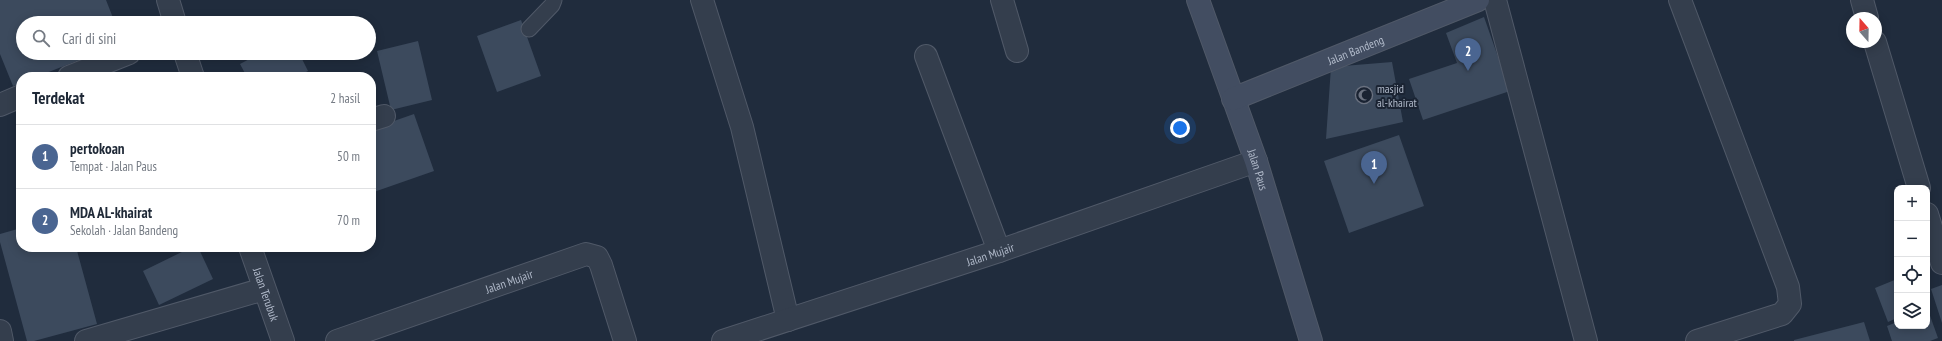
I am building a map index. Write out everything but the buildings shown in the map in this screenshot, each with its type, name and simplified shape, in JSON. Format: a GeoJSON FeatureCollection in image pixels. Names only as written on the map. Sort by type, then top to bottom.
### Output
{"type":"FeatureCollection","features":[{"type":"Feature","properties":{"kind":"main road","name":"Jalan Paus"},"geometry":{"type":"LineString","coordinates":[[1198,0],[1256,161],[1311,341]]}},
{"type":"Feature","properties":{"kind":"main road","name":"Jalan Bandeng"},"geometry":{"type":"LineString","coordinates":[[1233,99],[1478,0]]}},
{"type":"Feature","properties":{"kind":"street"},"geometry":{"type":"LineString","coordinates":[[168,0],[173,16]]}},
{"type":"Feature","properties":{"kind":"street"},"geometry":{"type":"LineString","coordinates":[[702,0],[742,127],[788,320]]}},
{"type":"Feature","properties":{"kind":"street"},"geometry":{"type":"LineString","coordinates":[[1002,0],[1017,51]]}},
{"type":"Feature","properties":{"kind":"street"},"geometry":{"type":"LineString","coordinates":[[1495,0],[1586,341]]}},
{"type":"Feature","properties":{"kind":"street"},"geometry":{"type":"LineString","coordinates":[[1680,0],[1788,287],[1790,304],[1782,314],[1697,341]]}},
{"type":"Feature","properties":{"kind":"street"},"geometry":{"type":"LineString","coordinates":[[1862,0],[1865,12]]}},
{"type":"Feature","properties":{"kind":"street"},"geometry":{"type":"LineString","coordinates":[[1877,48],[1918,185]]}},
{"type":"Feature","properties":{"kind":"street"},"geometry":{"type":"LineString","coordinates":[[926,56],[999,251]]}},
{"type":"Feature","properties":{"kind":"street"},"geometry":{"type":"LineString","coordinates":[[82,72],[112,60]]}},
{"type":"Feature","properties":{"kind":"street"},"geometry":{"type":"LineString","coordinates":[[187,60],[191,72]]}},
{"type":"Feature","properties":{"kind":"street"},"geometry":{"type":"LineString","coordinates":[[0,104],[16,98]]}},
{"type":"Feature","properties":{"kind":"street","name":"Jalan Mujair"},"geometry":{"type":"LineString","coordinates":[[723,341],[999,251],[1256,161]]}},
{"type":"Feature","properties":{"kind":"street"},"geometry":{"type":"LineString","coordinates":[[1929,221],[1942,263]]}},
{"type":"Feature","properties":{"kind":"street","name":"Jalan Terubuk"},"geometry":{"type":"LineString","coordinates":[[252,252],[283,341]]}},
{"type":"Feature","properties":{"kind":"street","name":"Jalan Mujair"},"geometry":{"type":"LineString","coordinates":[[337,341],[380,333],[586,254],[597,257],[601,265],[625,341]]}},
{"type":"Feature","properties":{"kind":"street"},"geometry":{"type":"LineString","coordinates":[[86,341],[264,288]]}},
{"type":"Feature","properties":{"kind":"street"},"geometry":{"type":"LineString","coordinates":[[0,332],[2,341]]}},
{"type":"Feature","properties":{"kind":"lane"},"geometry":{"type":"LineString","coordinates":[[529,29],[552,5],[554,0]]}},
{"type":"Feature","properties":{"kind":"place","name":"MDA AL-khairat"},"geometry":{"type":"Point","coordinates":[1468,71]}},
{"type":"Feature","properties":{"kind":"place","name":"masjid al-khairat"},"geometry":{"type":"Point","coordinates":[1364,95]}},
{"type":"Feature","properties":{"kind":"place","name":"pertokoan"},"geometry":{"type":"Point","coordinates":[1374,184]}}]}
